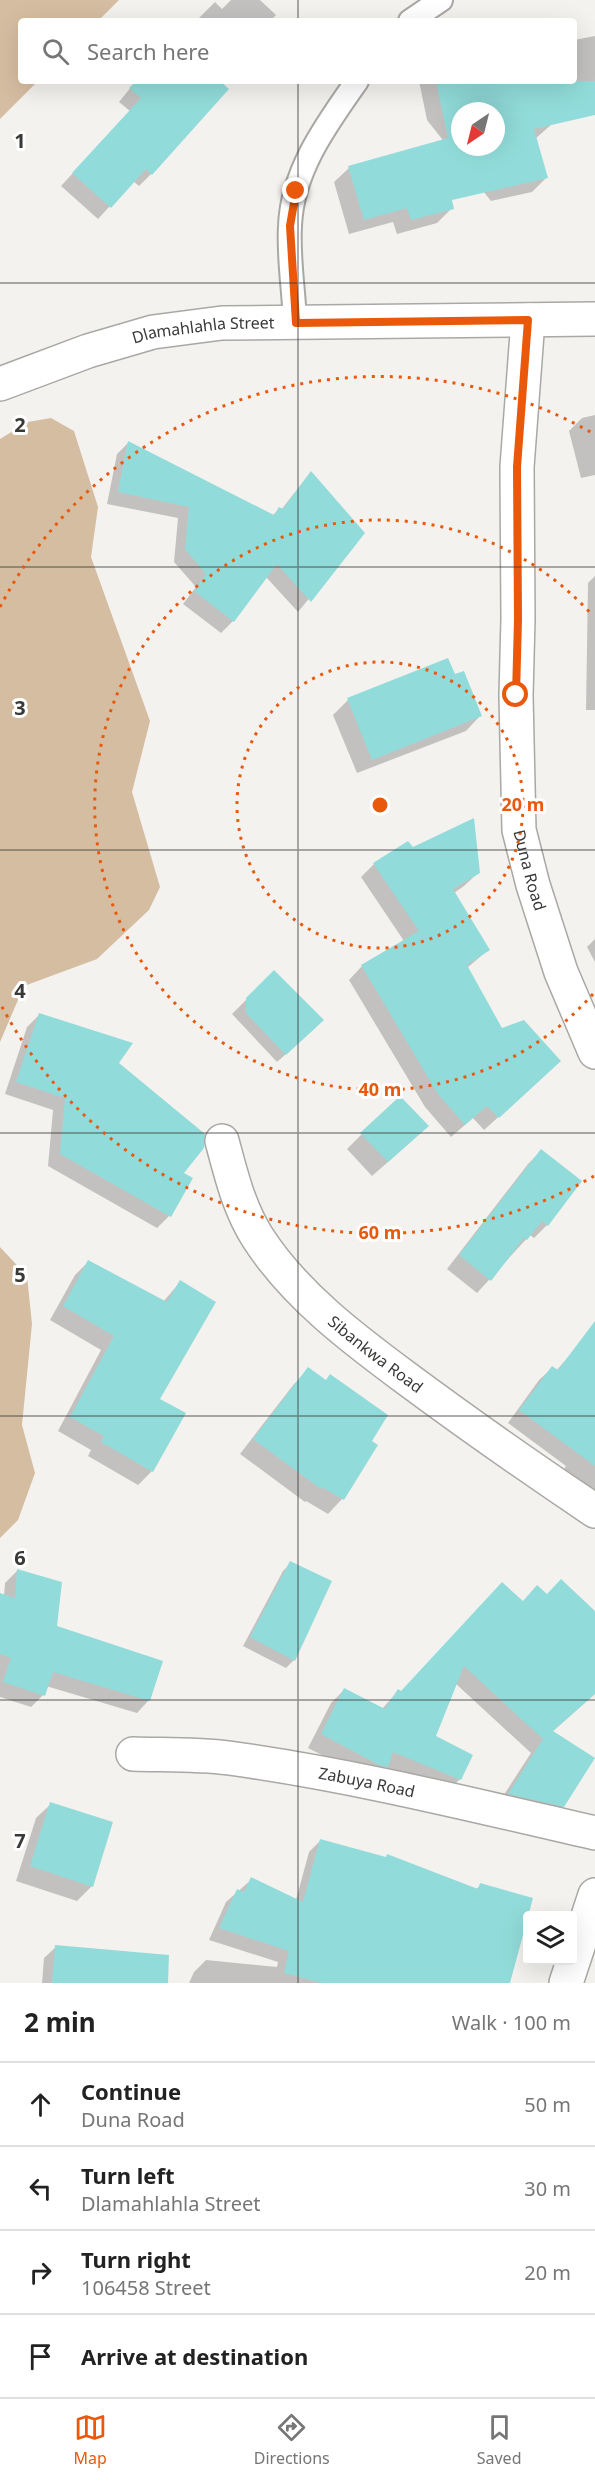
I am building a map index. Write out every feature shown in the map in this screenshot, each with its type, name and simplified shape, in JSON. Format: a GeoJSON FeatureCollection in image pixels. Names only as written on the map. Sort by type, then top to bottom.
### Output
{"type":"FeatureCollection","features":[{"type":"Feature","properties":{"kind":"street","name":"Dlamahlahla Street"},"geometry":{"type":"LineString","coordinates":[[0,384],[88,351],[153,332],[222,323],[595,319]]}},
{"type":"Feature","properties":{"kind":"street","name":"Duna Road"},"geometry":{"type":"LineString","coordinates":[[528,320],[517,467],[516,695],[519,830],[533,885],[561,972],[595,1052]]}},
{"type":"Feature","properties":{"kind":"street","name":"Sibankwa Road"},"geometry":{"type":"LineString","coordinates":[[222,1141],[235,1192],[257,1237],[281,1271],[319,1308],[383,1361],[494,1444],[595,1511]]}},
{"type":"Feature","properties":{"kind":"street","name":"Zabuya Road"},"geometry":{"type":"LineString","coordinates":[[133,1754],[226,1758],[325,1773],[435,1794],[595,1833]]}},
{"type":"Feature","properties":{"kind":"street"},"geometry":{"type":"LineString","coordinates":[[566,1983],[595,1895]]}},
{"type":"Feature","properties":{"kind":"lane"},"geometry":{"type":"LineString","coordinates":[[414,18],[441,0]]}},
{"type":"Feature","properties":{"kind":"lane"},"geometry":{"type":"LineString","coordinates":[[296,323],[290,226],[296,191],[318,138],[355,84]]}},
{"type":"Feature","properties":{"kind":"shaded area"},"geometry":{"type":"Polygon","coordinates":[[[0,0],[119,0],[101,18],[18,18],[18,84],[35,84],[0,119],[0,0]]]}},
{"type":"Feature","properties":{"kind":"shaded area"},"geometry":{"type":"Polygon","coordinates":[[[51,418],[74,431],[98,507],[91,557],[150,721],[132,792],[160,887],[149,910],[97,959],[24,986],[0,1042],[0,439],[28,422],[51,418]]]}},
{"type":"Feature","properties":{"kind":"shaded area"},"geometry":{"type":"Polygon","coordinates":[[[0,1247],[27,1276],[32,1324],[22,1425],[35,1473],[18,1520],[0,1538],[0,1247]]]}},
{"type":"Feature","properties":{"kind":"building"},"geometry":{"type":"Polygon","coordinates":[[[577,81],[595,81],[595,115],[534,129],[548,178],[452,200],[454,209],[411,220],[407,208],[364,220],[348,166],[448,138],[437,84],[577,84],[577,81]]]}},
{"type":"Feature","properties":{"kind":"building"},"geometry":{"type":"Polygon","coordinates":[[[133,84],[223,84],[229,89],[152,175],[146,169],[111,208],[72,173],[141,98],[129,88],[133,84]]]}},
{"type":"Feature","properties":{"kind":"building"},"geometry":{"type":"Polygon","coordinates":[[[128,441],[274,515],[279,507],[283,509],[311,471],[365,533],[311,602],[277,564],[234,622],[194,591],[206,574],[185,549],[189,507],[118,492],[128,441]]]}},
{"type":"Feature","properties":{"kind":"building"},"geometry":{"type":"Polygon","coordinates":[[[448,658],[455,674],[464,671],[482,716],[372,760],[347,698],[448,658]]]}},
{"type":"Feature","properties":{"kind":"building"},"geometry":{"type":"Polygon","coordinates":[[[474,818],[480,873],[453,889],[490,950],[467,965],[502,1028],[524,1020],[561,1061],[499,1118],[487,1106],[465,1125],[438,1094],[361,965],[419,931],[373,863],[408,841],[413,847],[474,818]]]}},
{"type":"Feature","properties":{"kind":"building"},"geometry":{"type":"Polygon","coordinates":[[[274,970],[324,1020],[286,1055],[246,1013],[246,998],[274,970]]]}},
{"type":"Feature","properties":{"kind":"building"},"geometry":{"type":"Polygon","coordinates":[[[39,1013],[133,1043],[119,1063],[205,1134],[204,1148],[184,1173],[193,1178],[171,1217],[60,1154],[65,1098],[16,1082],[39,1013]]]}},
{"type":"Feature","properties":{"kind":"building"},"geometry":{"type":"Polygon","coordinates":[[[400,1096],[429,1126],[388,1162],[360,1133],[400,1096]]]}},
{"type":"Feature","properties":{"kind":"building"},"geometry":{"type":"Polygon","coordinates":[[[541,1149],[582,1181],[548,1226],[542,1221],[527,1240],[524,1238],[491,1281],[459,1255],[541,1149]]]}},
{"type":"Feature","properties":{"kind":"building"},"geometry":{"type":"Polygon","coordinates":[[[88,1260],[167,1302],[180,1280],[216,1302],[160,1399],[186,1413],[153,1472],[101,1442],[104,1436],[70,1417],[114,1336],[63,1306],[88,1260]]]}},
{"type":"Feature","properties":{"kind":"building"},"geometry":{"type":"Polygon","coordinates":[[[595,1321],[595,1466],[519,1410],[552,1366],[558,1370],[595,1321]]]}},
{"type":"Feature","properties":{"kind":"building"},"geometry":{"type":"Polygon","coordinates":[[[308,1367],[326,1380],[330,1374],[388,1415],[372,1441],[378,1445],[344,1500],[322,1487],[321,1489],[253,1439],[308,1367]]]}},
{"type":"Feature","properties":{"kind":"building"},"geometry":{"type":"Polygon","coordinates":[[[290,1561],[332,1581],[295,1661],[250,1637],[290,1561]]]}},
{"type":"Feature","properties":{"kind":"building"},"geometry":{"type":"Polygon","coordinates":[[[17,1569],[62,1582],[57,1626],[163,1661],[150,1701],[53,1672],[45,1696],[3,1682],[11,1658],[0,1654],[0,1593],[15,1598],[17,1569]]]}},
{"type":"Feature","properties":{"kind":"building"},"geometry":{"type":"Polygon","coordinates":[[[561,1579],[595,1611],[595,1694],[553,1731],[595,1758],[564,1807],[508,1794],[543,1739],[464,1666],[436,1736],[473,1755],[461,1780],[393,1752],[388,1767],[381,1766],[321,1734],[344,1688],[385,1709],[398,1689],[401,1691],[502,1582],[523,1601],[537,1585],[547,1594],[561,1579]]]}},
{"type":"Feature","properties":{"kind":"building"},"geometry":{"type":"Polygon","coordinates":[[[50,1802],[113,1822],[93,1887],[30,1866],[50,1802]]]}},
{"type":"Feature","properties":{"kind":"building"},"geometry":{"type":"Polygon","coordinates":[[[320,1839],[386,1857],[387,1854],[478,1889],[480,1883],[533,1898],[529,1911],[523,1911],[523,1935],[510,1983],[322,1983],[284,1973],[289,1951],[219,1928],[237,1889],[244,1892],[251,1877],[303,1902],[320,1839]]]}},
{"type":"Feature","properties":{"kind":"building"},"geometry":{"type":"Polygon","coordinates":[[[55,1945],[169,1955],[168,1983],[52,1983],[55,1945]]]}},
{"type":"Feature","properties":{"kind":"route"},"geometry":{"type":"LineString","coordinates":[[296,191],[290,226],[296,323],[528,320],[517,467],[516,695]]}}]}
